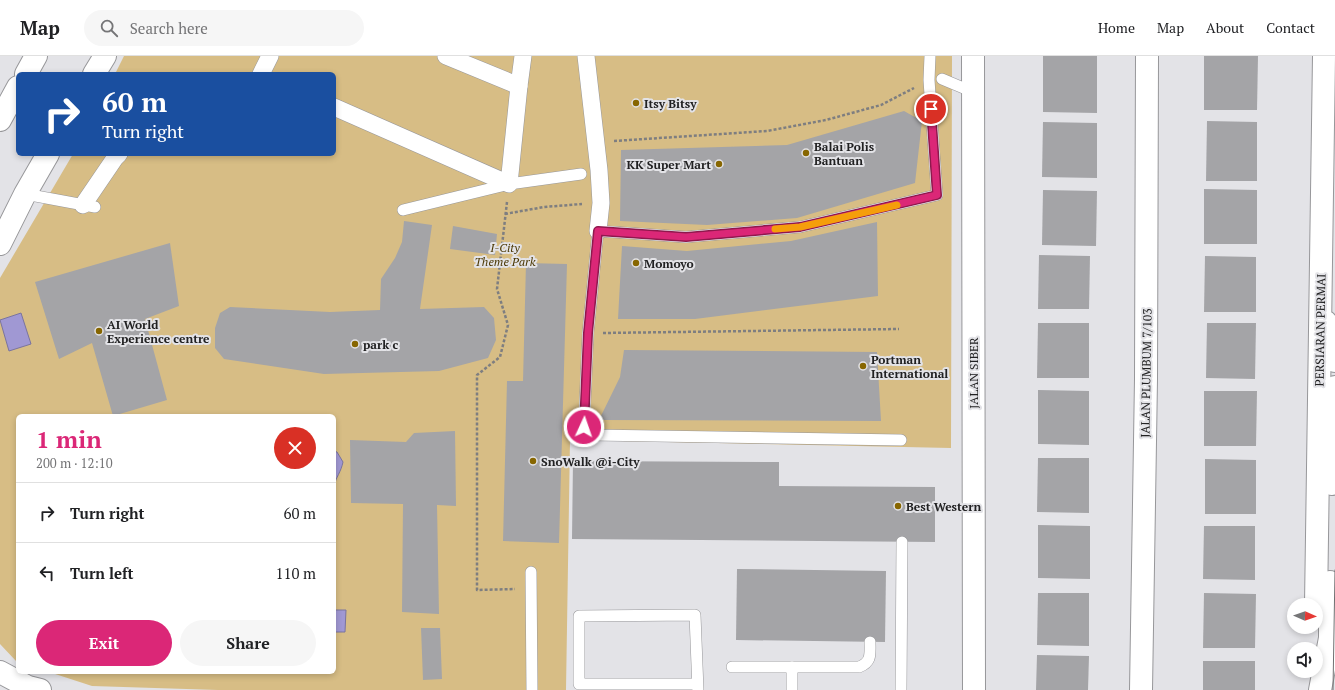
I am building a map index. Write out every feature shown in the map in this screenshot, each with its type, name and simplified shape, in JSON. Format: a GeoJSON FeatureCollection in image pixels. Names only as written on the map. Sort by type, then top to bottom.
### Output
{"type":"FeatureCollection","features":[{"type":"Feature","properties":{"kind":"street"},"geometry":{"type":"LineString","coordinates":[[27,72],[36,56]]}},
{"type":"Feature","properties":{"kind":"street"},"geometry":{"type":"LineString","coordinates":[[95,72],[105,56]]}},
{"type":"Feature","properties":{"kind":"street"},"geometry":{"type":"LineString","coordinates":[[262,72],[270,56]]}},
{"type":"Feature","properties":{"kind":"street"},"geometry":{"type":"LineString","coordinates":[[446,56],[519,86]]}},
{"type":"Feature","properties":{"kind":"street"},"geometry":{"type":"LineString","coordinates":[[336,108],[508,184],[523,56]]}},
{"type":"Feature","properties":{"kind":"street"},"geometry":{"type":"LineString","coordinates":[[586,56],[596,142],[601,203],[598,231]]}},
{"type":"Feature","properties":{"kind":"street","name":"JALAN SIBER"},"geometry":{"type":"LineString","coordinates":[[973,56],[974,690]]}},
{"type":"Feature","properties":{"kind":"street","name":"JALAN PLUMBUM 7/103"},"geometry":{"type":"LineString","coordinates":[[1140,690],[1146,379],[1147,56]]}},
{"type":"Feature","properties":{"kind":"street","name":"PERSIARAN PERMAI"},"geometry":{"type":"LineString","coordinates":[[1316,598],[1324,56]]}},
{"type":"Feature","properties":{"kind":"street"},"geometry":{"type":"LineString","coordinates":[[0,120],[16,91]]}},
{"type":"Feature","properties":{"kind":"street"},"geometry":{"type":"LineString","coordinates":[[0,244],[25,194],[47,156]]}},
{"type":"Feature","properties":{"kind":"street"},"geometry":{"type":"LineString","coordinates":[[89,206],[117,156]]}},
{"type":"Feature","properties":{"kind":"street"},"geometry":{"type":"LineString","coordinates":[[1320,309],[1331,333],[1335,352],[1335,361]]}},
{"type":"Feature","properties":{"kind":"street"},"geometry":{"type":"LineString","coordinates":[[1320,690],[1330,638],[1330,569],[1335,387]]}},
{"type":"Feature","properties":{"kind":"street"},"geometry":{"type":"LineString","coordinates":[[0,672],[28,687],[40,690]]}},
{"type":"Feature","properties":{"kind":"street"},"geometry":{"type":"LineString","coordinates":[[1306,690],[1308,678]]}},
{"type":"Feature","properties":{"kind":"street"},"geometry":{"type":"LineString","coordinates":[[1314,678],[1314,690]]}},
{"type":"Feature","properties":{"kind":"lane"},"geometry":{"type":"LineString","coordinates":[[901,440],[601,435],[588,433],[584,427],[588,333],[598,231],[686,237],[800,227],[937,195],[929,80],[930,56]]}},
{"type":"Feature","properties":{"kind":"lane"},"geometry":{"type":"LineString","coordinates":[[942,79],[973,92]]}},
{"type":"Feature","properties":{"kind":"lane"},"geometry":{"type":"LineString","coordinates":[[403,210],[508,184],[581,174]]}},
{"type":"Feature","properties":{"kind":"lane"},"geometry":{"type":"LineString","coordinates":[[25,194],[89,206]]}},
{"type":"Feature","properties":{"kind":"lane"},"geometry":{"type":"LineString","coordinates":[[901,690],[902,542]]}},
{"type":"Feature","properties":{"kind":"lane"},"geometry":{"type":"LineString","coordinates":[[531,572],[532,690]]}},
{"type":"Feature","properties":{"kind":"lane"},"geometry":{"type":"LineString","coordinates":[[695,615],[697,687],[579,684],[579,616],[695,615]]}},
{"type":"Feature","properties":{"kind":"lane"},"geometry":{"type":"LineString","coordinates":[[732,666],[859,668],[865,665],[870,657],[870,642]]}},
{"type":"Feature","properties":{"kind":"lane"},"geometry":{"type":"LineString","coordinates":[[792,667],[792,690]]}},
{"type":"Feature","properties":{"kind":"path"},"geometry":{"type":"LineString","coordinates":[[596,142],[767,131],[826,120],[881,104],[929,80]]}},
{"type":"Feature","properties":{"kind":"path"},"geometry":{"type":"LineString","coordinates":[[508,184],[497,289],[508,325],[500,357],[477,375],[477,590],[531,589]]}},
{"type":"Feature","properties":{"kind":"path"},"geometry":{"type":"LineString","coordinates":[[505,214],[544,207],[601,203]]}},
{"type":"Feature","properties":{"kind":"path"},"geometry":{"type":"LineString","coordinates":[[588,333],[899,329]]}},
{"type":"Feature","properties":{"kind":"green space","name":"I-City Theme Park"},"geometry":{"type":"Polygon","coordinates":[[[124,56],[952,56],[951,448],[570,440],[566,690],[218,690],[92,686],[55,674],[336,674],[336,414],[16,414],[16,661],[0,644],[0,278],[72,156],[336,156],[336,72],[116,72],[124,56]]]}},
{"type":"Feature","properties":{"kind":"shaded area"},"geometry":{"type":"Polygon","coordinates":[[[21,313],[31,344],[9,351],[0,320],[21,313]]]}},
{"type":"Feature","properties":{"kind":"shaded area"},"geometry":{"type":"Polygon","coordinates":[[[336,452],[343,462],[336,480],[336,452]]]}},
{"type":"Feature","properties":{"kind":"shaded area"},"geometry":{"type":"Polygon","coordinates":[[[336,610],[346,610],[345,632],[336,632],[336,610]]]}},
{"type":"Feature","properties":{"kind":"building"},"geometry":{"type":"Polygon","coordinates":[[[1043,56],[1097,56],[1097,113],[1043,112],[1043,56]]]}},
{"type":"Feature","properties":{"kind":"building"},"geometry":{"type":"Polygon","coordinates":[[[1204,56],[1258,56],[1257,110],[1204,110],[1204,56]]]}},
{"type":"Feature","properties":{"kind":"building"},"geometry":{"type":"Polygon","coordinates":[[[904,111],[922,121],[915,183],[797,218],[707,225],[620,221],[621,150],[787,145],[904,111]]]}},
{"type":"Feature","properties":{"kind":"building"},"geometry":{"type":"Polygon","coordinates":[[[1207,121],[1257,122],[1257,181],[1206,181],[1207,121]]]}},
{"type":"Feature","properties":{"kind":"building"},"geometry":{"type":"Polygon","coordinates":[[[1043,122],[1097,123],[1097,178],[1042,177],[1043,122]]]}},
{"type":"Feature","properties":{"kind":"building"},"geometry":{"type":"Polygon","coordinates":[[[1204,189],[1257,190],[1257,244],[1204,244],[1204,189]]]}},
{"type":"Feature","properties":{"kind":"building"},"geometry":{"type":"Polygon","coordinates":[[[1043,190],[1097,191],[1096,246],[1042,245],[1043,190]]]}},
{"type":"Feature","properties":{"kind":"building","name":"park c"},"geometry":{"type":"Polygon","coordinates":[[[404,221],[432,225],[420,309],[484,307],[494,318],[496,340],[488,358],[439,371],[324,374],[224,359],[215,348],[215,328],[220,313],[230,307],[330,312],[380,310],[381,279],[395,258],[402,242],[404,221]]]}},
{"type":"Feature","properties":{"kind":"building"},"geometry":{"type":"Polygon","coordinates":[[[877,222],[878,296],[695,319],[618,319],[622,246],[687,251],[791,241],[877,222]]]}},
{"type":"Feature","properties":{"kind":"building"},"geometry":{"type":"Polygon","coordinates":[[[453,226],[497,234],[495,255],[450,249],[453,226]]]}},
{"type":"Feature","properties":{"kind":"building","name":"AI World Experience centre"},"geometry":{"type":"Polygon","coordinates":[[[170,243],[179,306],[145,319],[167,400],[120,414],[112,414],[92,343],[59,359],[35,282],[170,243]]]}},
{"type":"Feature","properties":{"kind":"building"},"geometry":{"type":"Polygon","coordinates":[[[1039,255],[1090,256],[1089,309],[1038,309],[1039,255]]]}},
{"type":"Feature","properties":{"kind":"building"},"geometry":{"type":"Polygon","coordinates":[[[1205,256],[1256,257],[1256,312],[1204,312],[1205,256]]]}},
{"type":"Feature","properties":{"kind":"building","name":"SnoWalk @i-City"},"geometry":{"type":"Polygon","coordinates":[[[526,263],[567,264],[559,543],[503,541],[507,381],[523,381],[526,263]]]}},
{"type":"Feature","properties":{"kind":"building"},"geometry":{"type":"Polygon","coordinates":[[[1038,323],[1089,323],[1089,378],[1037,378],[1038,323]]]}},
{"type":"Feature","properties":{"kind":"building"},"geometry":{"type":"Polygon","coordinates":[[[1207,323],[1256,323],[1255,379],[1206,378],[1207,323]]]}},
{"type":"Feature","properties":{"kind":"building"},"geometry":{"type":"Polygon","coordinates":[[[624,350],[877,352],[881,421],[599,420],[620,377],[624,350]]]}},
{"type":"Feature","properties":{"kind":"building"},"geometry":{"type":"Polygon","coordinates":[[[1038,390],[1089,391],[1089,445],[1038,444],[1038,390]]]}},
{"type":"Feature","properties":{"kind":"building"},"geometry":{"type":"Polygon","coordinates":[[[1204,391],[1257,391],[1256,446],[1204,446],[1204,391]]]}},
{"type":"Feature","properties":{"kind":"building"},"geometry":{"type":"Polygon","coordinates":[[[455,431],[456,506],[437,505],[439,614],[402,612],[403,504],[351,503],[350,440],[406,442],[414,433],[455,431]]]}},
{"type":"Feature","properties":{"kind":"building"},"geometry":{"type":"Polygon","coordinates":[[[1038,458],[1089,458],[1089,513],[1037,512],[1038,458]]]}},
{"type":"Feature","properties":{"kind":"building"},"geometry":{"type":"Polygon","coordinates":[[[1205,459],[1256,460],[1256,514],[1205,514],[1205,459]]]}},
{"type":"Feature","properties":{"kind":"building"},"geometry":{"type":"Polygon","coordinates":[[[573,461],[779,462],[779,486],[935,487],[935,542],[572,539],[573,461]]]}},
{"type":"Feature","properties":{"kind":"building"},"geometry":{"type":"Polygon","coordinates":[[[1038,525],[1090,526],[1090,579],[1038,578],[1038,525]]]}},
{"type":"Feature","properties":{"kind":"building"},"geometry":{"type":"Polygon","coordinates":[[[1204,526],[1255,526],[1255,580],[1203,579],[1204,526]]]}},
{"type":"Feature","properties":{"kind":"building"},"geometry":{"type":"Polygon","coordinates":[[[737,569],[886,571],[885,642],[736,640],[737,569]]]}},
{"type":"Feature","properties":{"kind":"building"},"geometry":{"type":"Polygon","coordinates":[[[1038,593],[1089,593],[1089,646],[1037,645],[1038,593]]]}},
{"type":"Feature","properties":{"kind":"building"},"geometry":{"type":"Polygon","coordinates":[[[1204,593],[1256,594],[1255,648],[1203,648],[1204,593]]]}},
{"type":"Feature","properties":{"kind":"building"},"geometry":{"type":"Polygon","coordinates":[[[421,628],[440,628],[442,679],[423,680],[421,628]]]}},
{"type":"Feature","properties":{"kind":"building"},"geometry":{"type":"Polygon","coordinates":[[[1037,655],[1089,656],[1088,690],[1036,690],[1037,655]]]}},
{"type":"Feature","properties":{"kind":"building"},"geometry":{"type":"Polygon","coordinates":[[[1203,661],[1255,661],[1255,690],[1203,690],[1203,661]]]}},
{"type":"Feature","properties":{"kind":"tram line"},"geometry":{"type":"LineString","coordinates":[[1333,690],[1335,570]]}},
{"type":"Feature","properties":{"kind":"slow traffic"},"geometry":{"type":"LineString","coordinates":[[775,229],[800,227],[897,205]]}},
{"type":"Feature","properties":{"kind":"place","name":"Itsy Bitsy"},"geometry":{"type":"Point","coordinates":[636,103]}},
{"type":"Feature","properties":{"kind":"place","name":"Balai Polis Bantuan"},"geometry":{"type":"Point","coordinates":[806,153]}},
{"type":"Feature","properties":{"kind":"place","name":"KK Super Mart"},"geometry":{"type":"Point","coordinates":[719,164]}},
{"type":"Feature","properties":{"kind":"place","name":"Momoyo"},"geometry":{"type":"Point","coordinates":[636,263]}},
{"type":"Feature","properties":{"kind":"place","name":"AI World Experience centre"},"geometry":{"type":"Point","coordinates":[99,331]}},
{"type":"Feature","properties":{"kind":"place","name":"park c"},"geometry":{"type":"Point","coordinates":[355,344]}},
{"type":"Feature","properties":{"kind":"place","name":"Portman International"},"geometry":{"type":"Point","coordinates":[863,366]}},
{"type":"Feature","properties":{"kind":"place","name":"SnoWalk @i-City"},"geometry":{"type":"Point","coordinates":[533,461]}},
{"type":"Feature","properties":{"kind":"place","name":"Best Western"},"geometry":{"type":"Point","coordinates":[898,506]}},
{"type":"Feature","properties":{"kind":"route"},"geometry":{"type":"LineString","coordinates":[[584,427],[588,333],[598,231],[686,237],[800,227],[937,195],[931,109]]}}]}
